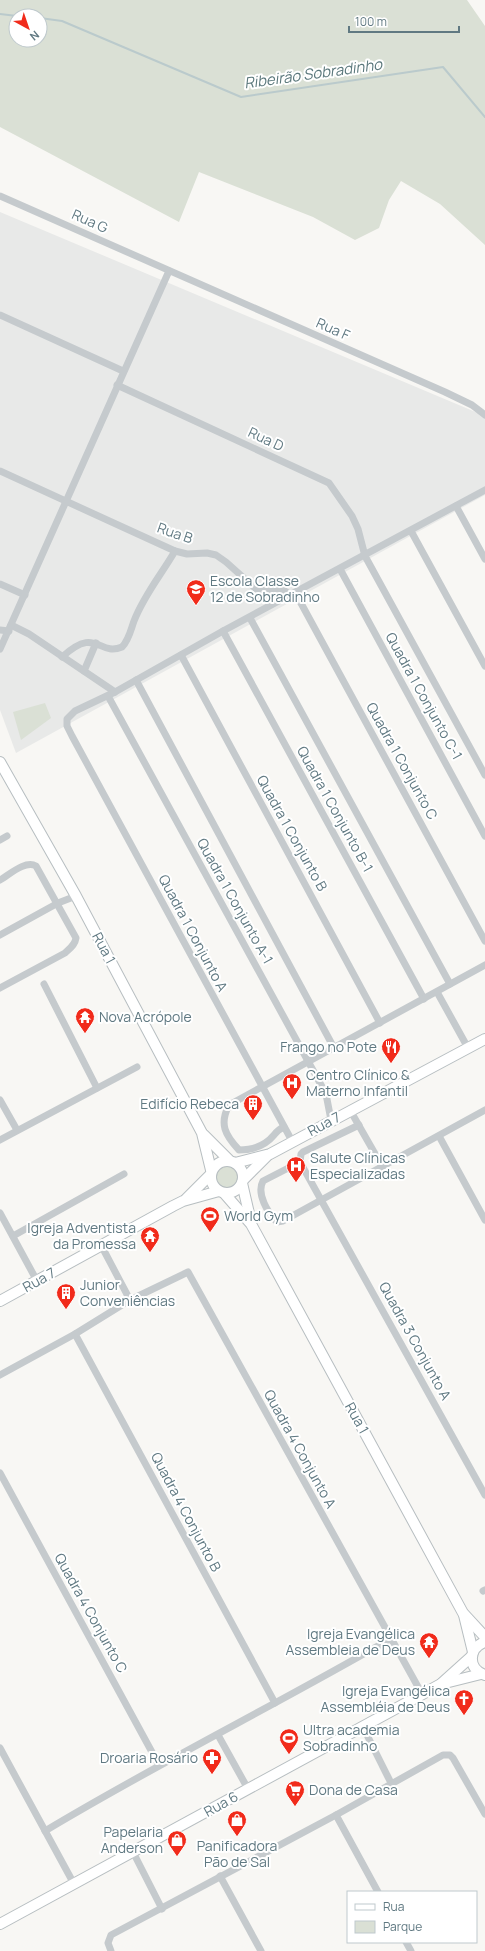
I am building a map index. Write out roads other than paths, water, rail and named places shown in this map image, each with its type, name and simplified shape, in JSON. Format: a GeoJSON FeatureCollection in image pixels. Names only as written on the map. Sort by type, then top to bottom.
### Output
{"type":"FeatureCollection","features":[{"type":"Feature","properties":{"kind":"street","name":"Rua G"},"geometry":{"type":"LineString","coordinates":[[0,196],[169,271]]}},
{"type":"Feature","properties":{"kind":"street"},"geometry":{"type":"LineString","coordinates":[[1,643],[10,628],[25,595],[123,370],[169,271]]}},
{"type":"Feature","properties":{"kind":"street","name":"Rua F"},"geometry":{"type":"LineString","coordinates":[[169,271],[445,392],[472,405],[485,415]]}},
{"type":"Feature","properties":{"kind":"street"},"geometry":{"type":"LineString","coordinates":[[0,315],[123,370]]}},
{"type":"Feature","properties":{"kind":"street","name":"Rua D"},"geometry":{"type":"LineString","coordinates":[[117,385],[329,483],[352,516],[358,529],[365,556]]}},
{"type":"Feature","properties":{"kind":"street","name":"Rua B"},"geometry":{"type":"LineString","coordinates":[[0,471],[175,551],[187,554],[207,553],[216,555],[256,589],[285,591],[294,595]]}},
{"type":"Feature","properties":{"kind":"street"},"geometry":{"type":"LineString","coordinates":[[0,630],[10,628],[29,634],[84,671],[112,694],[223,631],[294,595],[340,568],[365,556],[456,506],[484,493]]}},
{"type":"Feature","properties":{"kind":"street"},"geometry":{"type":"LineString","coordinates":[[456,506],[485,559]]}},
{"type":"Feature","properties":{"kind":"street"},"geometry":{"type":"LineString","coordinates":[[411,531],[485,666]]}},
{"type":"Feature","properties":{"kind":"street"},"geometry":{"type":"LineString","coordinates":[[62,657],[77,645],[86,641],[111,649],[118,648],[125,644],[139,608],[148,591],[165,569],[175,551]]}},
{"type":"Feature","properties":{"kind":"street","name":"Quadra 1 Conjunto C-1"},"geometry":{"type":"LineString","coordinates":[[365,556],[485,775]]}},
{"type":"Feature","properties":{"kind":"street","name":"Quadra 1 Conjunto C-1"},"geometry":{"type":"LineString","coordinates":[[340,568],[485,836]]}},
{"type":"Feature","properties":{"kind":"street"},"geometry":{"type":"LineString","coordinates":[[1,585],[25,595]]}},
{"type":"Feature","properties":{"kind":"street","name":"Quadra 1 Conjunto C"},"geometry":{"type":"LineString","coordinates":[[294,595],[485,941]]}},
{"type":"Feature","properties":{"kind":"street","name":"Quadra 1 Conjunto B-1"},"geometry":{"type":"LineString","coordinates":[[250,618],[450,984]]}},
{"type":"Feature","properties":{"kind":"street","name":"Quadra 1 Conjunto B-1"},"geometry":{"type":"LineString","coordinates":[[223,631],[424,999]]}},
{"type":"Feature","properties":{"kind":"street"},"geometry":{"type":"LineString","coordinates":[[84,671],[96,643]]}},
{"type":"Feature","properties":{"kind":"street","name":"Quadra 1 Conjunto B"},"geometry":{"type":"LineString","coordinates":[[181,655],[380,1022]]}},
{"type":"Feature","properties":{"kind":"street","name":"Quadra 1 Conjunto A-1"},"geometry":{"type":"LineString","coordinates":[[136,680],[334,1048]]}},
{"type":"Feature","properties":{"kind":"street","name":"Quadra 1 Conjunto A-1"},"geometry":{"type":"LineString","coordinates":[[112,694],[326,1094],[331,1120]]}},
{"type":"Feature","properties":{"kind":"street","name":"Quadra 1 Conjunto A"},"geometry":{"type":"LineString","coordinates":[[112,694],[69,716],[67,719],[67,726],[261,1087],[292,1141]]}},
{"type":"Feature","properties":{"kind":"street","name":"Rua 1"},"geometry":{"type":"LineString","coordinates":[[1,760],[76,896],[202,1133],[211,1173]]}},
{"type":"Feature","properties":{"kind":"street"},"geometry":{"type":"LineString","coordinates":[[0,840],[7,836]]}},
{"type":"Feature","properties":{"kind":"street"},"geometry":{"type":"LineString","coordinates":[[0,880],[24,866],[33,864],[36,866],[72,929],[76,942],[65,953],[0,988]]}},
{"type":"Feature","properties":{"kind":"street"},"geometry":{"type":"LineString","coordinates":[[0,935],[58,903],[76,896]]}},
{"type":"Feature","properties":{"kind":"street"},"geometry":{"type":"LineString","coordinates":[[284,1127],[279,1128],[266,1143],[250,1150],[239,1150],[229,1139],[224,1124],[225,1113],[229,1105],[485,965]]}},
{"type":"Feature","properties":{"kind":"street"},"geometry":{"type":"LineString","coordinates":[[44,984],[97,1088]]}},
{"type":"Feature","properties":{"kind":"street"},"geometry":{"type":"LineString","coordinates":[[438,992],[468,1048]]}},
{"type":"Feature","properties":{"kind":"street","name":"Rua 7"},"geometry":{"type":"LineString","coordinates":[[242,1182],[270,1154],[292,1141],[485,1039]]}},
{"type":"Feature","properties":{"kind":"street"},"geometry":{"type":"LineString","coordinates":[[0,1140],[137,1067]]}},
{"type":"Feature","properties":{"kind":"street"},"geometry":{"type":"LineString","coordinates":[[0,1100],[17,1130]]}},
{"type":"Feature","properties":{"kind":"street"},"geometry":{"type":"LineString","coordinates":[[350,1110],[382,1166]]}},
{"type":"Feature","properties":{"kind":"street"},"geometry":{"type":"LineString","coordinates":[[359,1125],[303,1152],[301,1154],[300,1162],[263,1181],[260,1190],[274,1219],[280,1223],[485,1110]]}},
{"type":"Feature","properties":{"kind":"street","name":"Rua 1"},"geometry":{"type":"LineString","coordinates":[[202,1133],[232,1162]]}},
{"type":"Feature","properties":{"kind":"street"},"geometry":{"type":"LineString","coordinates":[[439,1136],[485,1220]]}},
{"type":"Feature","properties":{"kind":"street","name":"Rua 7"},"geometry":{"type":"LineString","coordinates":[[232,1162],[270,1154]]}},
{"type":"Feature","properties":{"kind":"street"},"geometry":{"type":"LineString","coordinates":[[218,1162],[232,1162],[242,1170],[242,1182],[251,1224],[222,1192],[212,1185],[211,1173],[218,1162]]}},
{"type":"Feature","properties":{"kind":"street","name":"Quadra 3 Conjunto A"},"geometry":{"type":"LineString","coordinates":[[300,1162],[322,1199],[485,1495]]}},
{"type":"Feature","properties":{"kind":"street","name":"Rua 7"},"geometry":{"type":"LineString","coordinates":[[183,1201],[211,1173]]}},
{"type":"Feature","properties":{"kind":"street"},"geometry":{"type":"LineString","coordinates":[[12,1236],[124,1174]]}},
{"type":"Feature","properties":{"kind":"street"},"geometry":{"type":"LineString","coordinates":[[222,1192],[234,1191],[242,1182]]}},
{"type":"Feature","properties":{"kind":"street","name":"Rua 7"},"geometry":{"type":"LineString","coordinates":[[0,1301],[183,1201],[222,1192]]}},
{"type":"Feature","properties":{"kind":"street"},"geometry":{"type":"LineString","coordinates":[[0,1213],[37,1281]]}},
{"type":"Feature","properties":{"kind":"street","name":"Rua 1"},"geometry":{"type":"LineString","coordinates":[[251,1224],[463,1613]]}},
{"type":"Feature","properties":{"kind":"street"},"geometry":{"type":"LineString","coordinates":[[0,1375],[75,1334],[130,1300],[101,1245]]}},
{"type":"Feature","properties":{"kind":"street","name":"Quadra 4 Conjunto A"},"geometry":{"type":"LineString","coordinates":[[130,1300],[188,1272],[390,1639],[422,1694]]}},
{"type":"Feature","properties":{"kind":"street","name":"Quadra 4 Conjunto B"},"geometry":{"type":"LineString","coordinates":[[75,1334],[275,1703]]}},
{"type":"Feature","properties":{"kind":"street","name":"Quadra 4 Conjunto C"},"geometry":{"type":"LineString","coordinates":[[0,1473],[159,1765]]}},
{"type":"Feature","properties":{"kind":"street"},"geometry":{"type":"LineString","coordinates":[[463,1613],[485,1637]]}},
{"type":"Feature","properties":{"kind":"street"},"geometry":{"type":"LineString","coordinates":[[463,1613],[472,1654],[473,1666],[483,1674]]}},
{"type":"Feature","properties":{"kind":"street"},"geometry":{"type":"LineString","coordinates":[[45,1831],[106,1794],[218,1735],[390,1639]]}},
{"type":"Feature","properties":{"kind":"street","name":"Rua 6"},"geometry":{"type":"LineString","coordinates":[[441,1684],[472,1654],[476,1647],[485,1642]]}},
{"type":"Feature","properties":{"kind":"street","name":"Rua 6"},"geometry":{"type":"LineString","coordinates":[[0,1924],[441,1684],[483,1674]]}},
{"type":"Feature","properties":{"kind":"street"},"geometry":{"type":"LineString","coordinates":[[363,1727],[391,1783]]}},
{"type":"Feature","properties":{"kind":"street"},"geometry":{"type":"LineString","coordinates":[[218,1735],[248,1789]]}},
{"type":"Feature","properties":{"kind":"street"},"geometry":{"type":"LineString","coordinates":[[0,1748],[74,1884]]}},
{"type":"Feature","properties":{"kind":"street"},"geometry":{"type":"LineString","coordinates":[[111,1951],[108,1943],[109,1939],[118,1932],[336,1815],[443,1755],[450,1755],[453,1758],[485,1814]]}},
{"type":"Feature","properties":{"kind":"street"},"geometry":{"type":"LineString","coordinates":[[336,1815],[377,1891]]}},
{"type":"Feature","properties":{"kind":"street"},"geometry":{"type":"LineString","coordinates":[[133,1852],[162,1909]]}},
{"type":"Feature","properties":{"kind":"street"},"geometry":{"type":"LineString","coordinates":[[220,1876],[261,1951]]}},
{"type":"Feature","properties":{"kind":"waterway","name":"Ribeirão Sobradinho"},"geometry":{"type":"LineString","coordinates":[[0,14],[8,15]]}},
{"type":"Feature","properties":{"kind":"waterway","name":"Ribeirão Sobradinho"},"geometry":{"type":"LineString","coordinates":[[48,19],[62,21],[241,97],[443,67],[485,117]]}},
{"type":"Feature","properties":{"kind":"place","name":"Escola Classe 12 de Sobradinho"},"geometry":{"type":"Point","coordinates":[196,606]}},
{"type":"Feature","properties":{"kind":"place","name":"Nova Acrópole"},"geometry":{"type":"Point","coordinates":[85,1034]}},
{"type":"Feature","properties":{"kind":"place","name":"Frango no Pote"},"geometry":{"type":"Point","coordinates":[391,1064]}},
{"type":"Feature","properties":{"kind":"place","name":"Centro Clínico & Materno Infantil"},"geometry":{"type":"Point","coordinates":[292,1100]}},
{"type":"Feature","properties":{"kind":"place","name":"Edifício Rebeca"},"geometry":{"type":"Point","coordinates":[253,1121]}},
{"type":"Feature","properties":{"kind":"place","name":"Salute Clínicas Especializadas"},"geometry":{"type":"Point","coordinates":[296,1183]}},
{"type":"Feature","properties":{"kind":"place","name":"World Gym"},"geometry":{"type":"Point","coordinates":[210,1233]}},
{"type":"Feature","properties":{"kind":"place","name":"Igreja Adventista da Promessa"},"geometry":{"type":"Point","coordinates":[150,1253]}},
{"type":"Feature","properties":{"kind":"place","name":"Junior Conveniências"},"geometry":{"type":"Point","coordinates":[66,1310]}},
{"type":"Feature","properties":{"kind":"place","name":"Igreja Evangélica Assembleia de Deus"},"geometry":{"type":"Point","coordinates":[429,1659]}},
{"type":"Feature","properties":{"kind":"place","name":"Igreja Evangélica Assembléia de Deus"},"geometry":{"type":"Point","coordinates":[464,1716]}},
{"type":"Feature","properties":{"kind":"place","name":"Ultra academia Sobradinho"},"geometry":{"type":"Point","coordinates":[289,1755]}},
{"type":"Feature","properties":{"kind":"place","name":"Droaria Rosário"},"geometry":{"type":"Point","coordinates":[212,1775]}},
{"type":"Feature","properties":{"kind":"place","name":"Dona de Casa"},"geometry":{"type":"Point","coordinates":[295,1807]}},
{"type":"Feature","properties":{"kind":"place","name":"Panificadora Pão de Sal"},"geometry":{"type":"Point","coordinates":[237,1837]}},
{"type":"Feature","properties":{"kind":"place","name":"Papelaria Anderson"},"geometry":{"type":"Point","coordinates":[177,1857]}}]}
